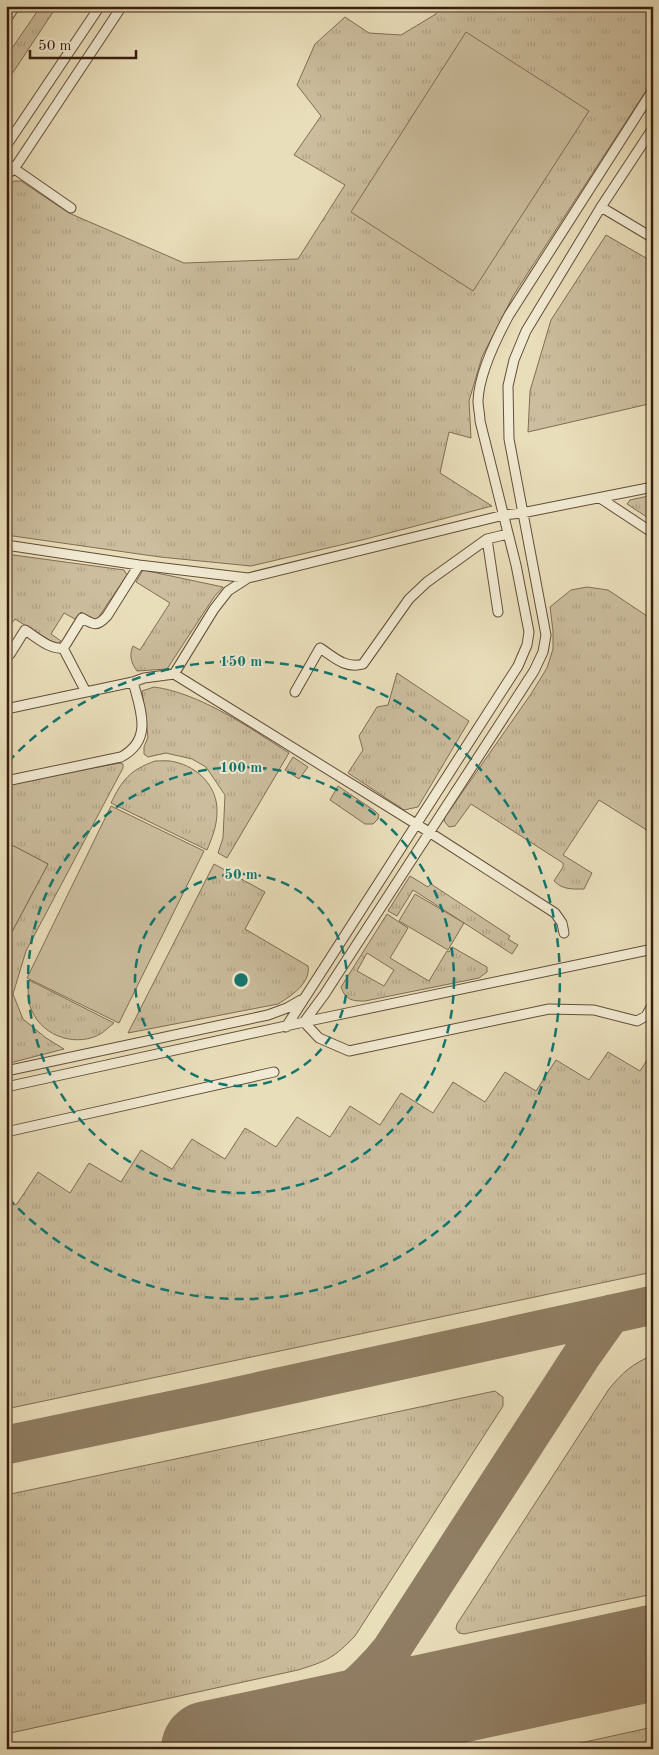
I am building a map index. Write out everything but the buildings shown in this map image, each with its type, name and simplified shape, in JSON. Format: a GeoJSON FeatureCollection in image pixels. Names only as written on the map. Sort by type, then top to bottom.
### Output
{"type":"FeatureCollection","features":[{"type":"Feature","properties":{"kind":"lane"},"geometry":{"type":"LineString","coordinates":[[7,16],[15,6]]}},
{"type":"Feature","properties":{"kind":"lane"},"geometry":{"type":"LineString","coordinates":[[6,146],[100,6]]}},
{"type":"Feature","properties":{"kind":"lane"},"geometry":{"type":"LineString","coordinates":[[6,175],[10,166],[122,6]]}},
{"type":"Feature","properties":{"kind":"lane"},"geometry":{"type":"LineString","coordinates":[[286,1027],[518,666],[527,645],[529,632],[504,515],[480,421],[478,400],[482,381],[496,340],[514,306],[653,90]]}},
{"type":"Feature","properties":{"kind":"lane"},"geometry":{"type":"LineString","coordinates":[[304,1022],[324,995],[534,671],[543,652],[546,634],[508,439],[508,386],[514,360],[526,331],[601,207],[653,128]]}},
{"type":"Feature","properties":{"kind":"lane"},"geometry":{"type":"LineString","coordinates":[[10,166],[71,208]]}},
{"type":"Feature","properties":{"kind":"lane"},"geometry":{"type":"LineString","coordinates":[[601,207],[653,238]]}},
{"type":"Feature","properties":{"kind":"lane"},"geometry":{"type":"LineString","coordinates":[[174,674],[214,608],[228,591],[248,578],[504,515],[653,487]]}},
{"type":"Feature","properties":{"kind":"lane"},"geometry":{"type":"LineString","coordinates":[[600,498],[653,532]]}},
{"type":"Feature","properties":{"kind":"lane"},"geometry":{"type":"LineString","coordinates":[[295,692],[320,648],[347,666],[355,667],[363,664],[409,599],[427,582],[486,539],[508,534]]}},
{"type":"Feature","properties":{"kind":"lane"},"geometry":{"type":"LineString","coordinates":[[486,539],[498,612]]}},
{"type":"Feature","properties":{"kind":"lane"},"geometry":{"type":"LineString","coordinates":[[6,545],[139,565],[248,578]]}},
{"type":"Feature","properties":{"kind":"lane"},"geometry":{"type":"LineString","coordinates":[[63,648],[82,618],[92,624],[101,623],[108,616],[139,565]]}},
{"type":"Feature","properties":{"kind":"lane"},"geometry":{"type":"LineString","coordinates":[[6,656],[10,654],[25,630],[52,647],[63,648]]}},
{"type":"Feature","properties":{"kind":"lane"},"geometry":{"type":"LineString","coordinates":[[63,648],[86,692]]}},
{"type":"Feature","properties":{"kind":"lane"},"geometry":{"type":"LineString","coordinates":[[6,709],[144,678],[174,674],[555,912],[562,923],[564,933]]}},
{"type":"Feature","properties":{"kind":"lane"},"geometry":{"type":"LineString","coordinates":[[6,780],[121,757],[131,752],[142,734],[141,710],[133,682]]}},
{"type":"Feature","properties":{"kind":"lane"},"geometry":{"type":"LineString","coordinates":[[6,1087],[653,949]]}},
{"type":"Feature","properties":{"kind":"lane"},"geometry":{"type":"LineString","coordinates":[[310,988],[324,995]]}},
{"type":"Feature","properties":{"kind":"lane"},"geometry":{"type":"LineString","coordinates":[[6,1071],[268,1015],[287,1008],[303,998]]}},
{"type":"Feature","properties":{"kind":"lane"},"geometry":{"type":"LineString","coordinates":[[304,1022],[319,1038],[349,1051],[549,1008],[594,1010],[637,1021],[646,1016],[653,1004]]}},
{"type":"Feature","properties":{"kind":"lane"},"geometry":{"type":"LineString","coordinates":[[6,1132],[274,1072]]}},
{"type":"Feature","properties":{"kind":"green space"},"geometry":{"type":"Polygon","coordinates":[[[41,6],[57,6],[6,83],[6,57],[41,6]]]}},
{"type":"Feature","properties":{"kind":"green space"},"geometry":{"type":"Polygon","coordinates":[[[437,6],[653,6],[653,80],[513,296],[482,357],[469,401],[471,438],[449,432],[440,473],[492,506],[366,539],[251,566],[160,557],[6,535],[6,192],[14,181],[21,181],[69,213],[184,263],[298,259],[345,185],[294,155],[321,116],[297,85],[315,44],[345,17],[369,33],[401,35],[436,14],[437,6]]]}},
{"type":"Feature","properties":{"kind":"green space"},"geometry":{"type":"Polygon","coordinates":[[[466,32],[589,111],[473,291],[351,212],[466,32]]]}},
{"type":"Feature","properties":{"kind":"green space"},"geometry":{"type":"Polygon","coordinates":[[[606,235],[653,262],[653,403],[528,432],[530,391],[551,320],[606,235]]]}},
{"type":"Feature","properties":{"kind":"green space"},"geometry":{"type":"Polygon","coordinates":[[[653,495],[653,521],[627,504],[630,500],[653,495]]]}},
{"type":"Feature","properties":{"kind":"green space"},"geometry":{"type":"Polygon","coordinates":[[[6,554],[124,570],[127,575],[98,618],[93,620],[81,612],[75,619],[64,613],[51,634],[61,641],[57,645],[15,619],[6,631],[6,554]]]}},
{"type":"Feature","properties":{"kind":"green space"},"geometry":{"type":"Polygon","coordinates":[[[143,570],[223,587],[214,597],[167,669],[137,671],[131,659],[133,646],[140,650],[170,603],[136,582],[143,570]]]}},
{"type":"Feature","properties":{"kind":"green space"},"geometry":{"type":"Polygon","coordinates":[[[587,587],[608,590],[653,620],[653,834],[599,800],[563,855],[592,873],[584,889],[572,889],[561,886],[554,881],[563,867],[563,863],[471,804],[455,826],[449,827],[444,821],[547,668],[553,649],[550,607],[571,590],[587,587]]]}},
{"type":"Feature","properties":{"kind":"green space"},"geometry":{"type":"Polygon","coordinates":[[[397,673],[469,721],[418,807],[404,810],[348,773],[363,750],[359,736],[377,707],[388,705],[397,673]]]}},
{"type":"Feature","properties":{"kind":"green space"},"geometry":{"type":"Polygon","coordinates":[[[154,687],[189,696],[207,704],[289,753],[227,858],[218,853],[223,838],[225,795],[206,767],[192,759],[166,753],[148,757],[144,754],[144,747],[148,737],[142,691],[154,687]]]}},
{"type":"Feature","properties":{"kind":"green space"},"geometry":{"type":"Polygon","coordinates":[[[293,757],[308,767],[299,779],[285,770],[293,757]]]}},
{"type":"Feature","properties":{"kind":"green space"},"geometry":{"type":"Polygon","coordinates":[[[155,761],[170,761],[191,768],[199,773],[210,787],[214,794],[217,817],[207,850],[111,803],[123,782],[133,772],[155,761]]]}},
{"type":"Feature","properties":{"kind":"green space"},"geometry":{"type":"Polygon","coordinates":[[[123,764],[123,768],[26,951],[13,994],[23,1019],[46,1038],[64,1049],[6,1064],[6,943],[48,864],[6,842],[6,784],[123,764]]]}},
{"type":"Feature","properties":{"kind":"green space"},"geometry":{"type":"Polygon","coordinates":[[[338,786],[375,811],[379,815],[378,819],[373,824],[365,824],[330,800],[338,786]]]}},
{"type":"Feature","properties":{"kind":"green space"},"geometry":{"type":"Polygon","coordinates":[[[111,806],[204,851],[119,1023],[27,978],[111,806]]]}},
{"type":"Feature","properties":{"kind":"green space"},"geometry":{"type":"Polygon","coordinates":[[[6,842],[48,864],[6,943],[6,842]]]}},
{"type":"Feature","properties":{"kind":"green space"},"geometry":{"type":"Polygon","coordinates":[[[214,864],[265,892],[245,929],[308,966],[306,978],[299,988],[278,1004],[128,1033],[214,864]]]}},
{"type":"Feature","properties":{"kind":"green space"},"geometry":{"type":"Polygon","coordinates":[[[410,876],[428,887],[431,884],[510,936],[508,939],[518,945],[512,954],[413,890],[397,916],[388,911],[410,876]]]}},
{"type":"Feature","properties":{"kind":"green space"},"geometry":{"type":"Polygon","coordinates":[[[415,894],[464,923],[448,950],[399,921],[415,894]]]}},
{"type":"Feature","properties":{"kind":"green space"},"geometry":{"type":"Polygon","coordinates":[[[387,914],[408,928],[390,958],[429,981],[447,951],[449,952],[452,947],[487,967],[487,972],[479,978],[365,1001],[350,999],[345,995],[341,987],[387,914]],[[367,953],[357,971],[384,986],[394,970],[367,953]]]}},
{"type":"Feature","properties":{"kind":"green space"},"geometry":{"type":"Polygon","coordinates":[[[29,980],[114,1023],[102,1033],[82,1040],[62,1037],[53,1033],[44,1028],[30,1007],[29,980]]]}},
{"type":"Feature","properties":{"kind":"green space"},"geometry":{"type":"Polygon","coordinates":[[[653,1051],[653,1272],[6,1409],[6,1207],[17,1204],[38,1172],[70,1193],[89,1163],[121,1182],[141,1150],[172,1169],[192,1139],[225,1159],[245,1128],[276,1147],[297,1117],[330,1137],[350,1106],[380,1125],[401,1093],[433,1113],[453,1082],[485,1102],[505,1072],[536,1091],[556,1060],[589,1080],[608,1052],[640,1071],[653,1051]]]}},
{"type":"Feature","properties":{"kind":"green space"},"geometry":{"type":"Polygon","coordinates":[[[653,1355],[653,1594],[464,1634],[459,1633],[456,1629],[457,1624],[609,1389],[628,1369],[653,1355]]]}},
{"type":"Feature","properties":{"kind":"green space"},"geometry":{"type":"Polygon","coordinates":[[[495,1391],[503,1397],[503,1406],[355,1636],[335,1654],[323,1661],[298,1670],[6,1734],[6,1495],[495,1391]]]}},
{"type":"Feature","properties":{"kind":"green space"},"geometry":{"type":"Polygon","coordinates":[[[653,1727],[653,1749],[553,1749],[653,1727]]]}},
{"type":"Feature","properties":{"kind":"taxiway"},"geometry":{"type":"LineString","coordinates":[[6,1445],[653,1305]]}},
{"type":"Feature","properties":{"kind":"taxiway"},"geometry":{"type":"LineString","coordinates":[[444,1698],[426,1698],[407,1692],[397,1682],[394,1675],[391,1650],[582,1355],[611,1314]]}},
{"type":"Feature","properties":{"kind":"taxiway"},"geometry":{"type":"LineString","coordinates":[[245,1741],[285,1728],[320,1713],[343,1698],[364,1680],[391,1650]]}},
{"type":"Feature","properties":{"kind":"runway"},"geometry":{"type":"LineString","coordinates":[[209,1749],[653,1653]]}}]}
